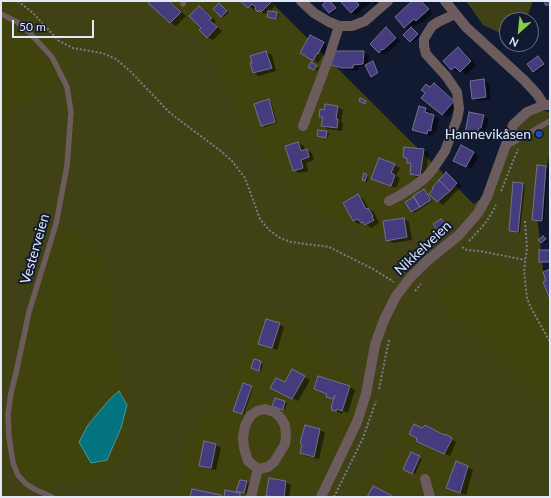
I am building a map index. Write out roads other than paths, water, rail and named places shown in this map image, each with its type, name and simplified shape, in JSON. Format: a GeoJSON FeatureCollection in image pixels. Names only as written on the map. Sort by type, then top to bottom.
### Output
{"type":"FeatureCollection","features":[{"type":"Feature","properties":{"kind":"street"},"geometry":{"type":"LineString","coordinates":[[301,1],[314,13],[339,26],[352,26],[365,21],[388,1]]}},
{"type":"Feature","properties":{"kind":"street"},"geometry":{"type":"LineString","coordinates":[[445,1],[466,27],[524,80],[547,105]]}},
{"type":"Feature","properties":{"kind":"street"},"geometry":{"type":"LineString","coordinates":[[389,201],[416,185],[433,169],[445,151],[457,119],[460,109],[457,92],[446,76],[426,54],[424,46],[424,39],[432,26],[455,14]]}},
{"type":"Feature","properties":{"kind":"street"},"geometry":{"type":"LineString","coordinates":[[303,126],[339,26]]}},
{"type":"Feature","properties":{"kind":"street","name":"Nikkelveien"},"geometry":{"type":"LineString","coordinates":[[321,497],[357,422],[366,394],[375,345],[384,320],[396,296],[415,272],[426,261],[459,235],[478,213],[487,197],[512,125],[528,112],[547,105]]}},
{"type":"Feature","properties":{"kind":"street"},"geometry":{"type":"LineString","coordinates":[[265,409],[274,412],[280,417],[285,425],[285,444],[274,462],[268,467],[258,469],[248,461],[244,448],[243,437],[250,416],[256,410],[265,409]]}},
{"type":"Feature","properties":{"kind":"street"},"geometry":{"type":"LineString","coordinates":[[251,497],[258,469]]}},
{"type":"Feature","properties":{"kind":"street"},"geometry":{"type":"LineString","coordinates":[[425,479],[430,497]]}},
{"type":"Feature","properties":{"kind":"lane","name":"Vesterveien"},"geometry":{"type":"LineString","coordinates":[[1,14],[17,22],[27,30],[52,57],[66,87],[71,112],[67,166],[58,217],[26,325],[11,393],[8,414],[8,437],[13,464],[18,475],[25,483],[34,489],[52,497]]}},
{"type":"Feature","properties":{"kind":"lane"},"geometry":{"type":"LineString","coordinates":[[505,148],[550,122]]}},
{"type":"Feature","properties":{"kind":"place","name":"Hannevikåsen"},"geometry":{"type":"Point","coordinates":[539,134]}}]}
